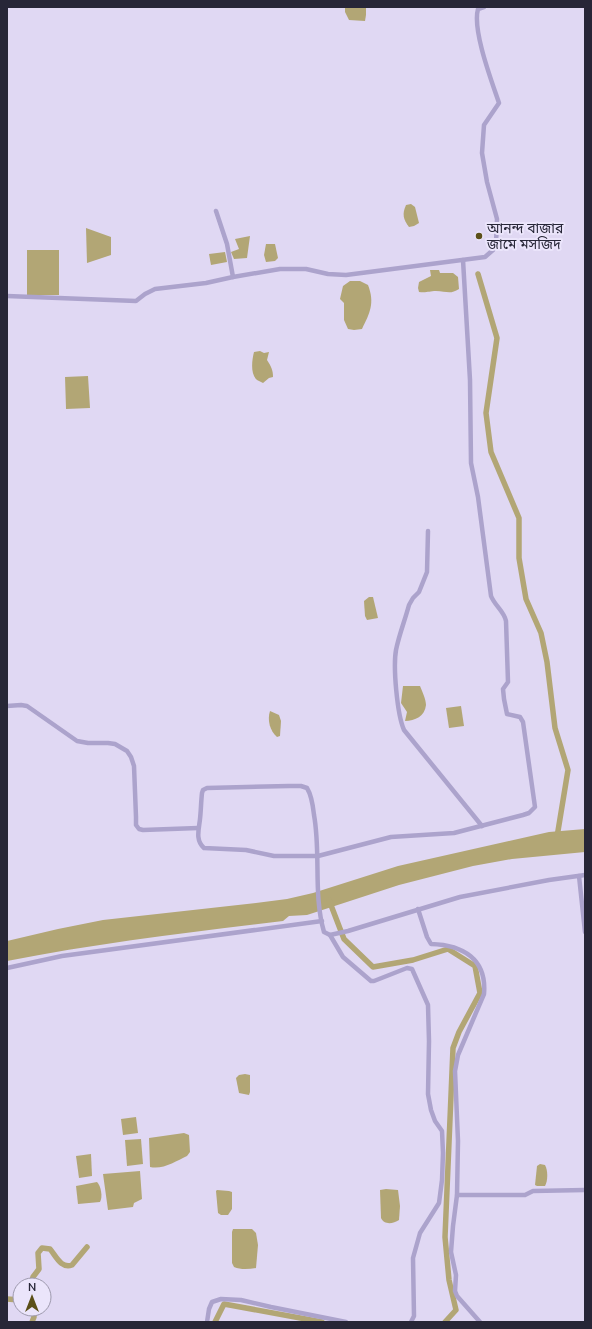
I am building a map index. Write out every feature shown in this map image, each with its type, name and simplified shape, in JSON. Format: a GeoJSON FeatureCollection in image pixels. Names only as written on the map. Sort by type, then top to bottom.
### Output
{"type":"FeatureCollection","features":[{"type":"Feature","properties":{"kind":"street"},"geometry":{"type":"LineString","coordinates":[[7,296],[136,301],[154,289],[206,283],[255,272],[295,268],[314,270],[328,274],[357,274],[485,257],[493,250],[496,243],[497,219],[486,182],[482,153],[484,125],[499,104],[480,40],[477,13],[478,9],[484,7]]}},
{"type":"Feature","properties":{"kind":"street"},"geometry":{"type":"LineString","coordinates":[[216,211],[227,244],[232,277]]}},
{"type":"Feature","properties":{"kind":"street"},"geometry":{"type":"LineString","coordinates":[[463,260],[470,380],[471,468],[478,497],[491,596],[503,613],[506,621],[508,682],[503,689],[505,706],[509,715],[518,716],[522,720],[535,807],[529,813],[454,833],[402,836],[318,856],[274,856],[246,850],[204,848],[200,844],[198,828],[202,793],[205,789],[301,786],[307,788],[310,792],[313,804],[317,829],[318,856],[318,885],[320,913],[324,932],[332,935],[454,898],[481,892],[585,875]]}},
{"type":"Feature","properties":{"kind":"street"},"geometry":{"type":"LineString","coordinates":[[428,530],[427,572],[419,592],[409,605],[396,650],[397,695],[401,723],[404,730],[482,826]]}},
{"type":"Feature","properties":{"kind":"street"},"geometry":{"type":"LineString","coordinates":[[7,706],[27,706],[77,741],[115,744],[127,751],[134,766],[136,825],[139,829],[198,828]]}},
{"type":"Feature","properties":{"kind":"street"},"geometry":{"type":"LineString","coordinates":[[579,876],[585,932]]}},
{"type":"Feature","properties":{"kind":"street"},"geometry":{"type":"LineString","coordinates":[[418,909],[427,937],[431,944],[446,944],[470,954],[481,970],[485,984],[484,994],[460,1048],[456,1065],[458,1141],[457,1195],[452,1231],[451,1252],[456,1275],[455,1291],[457,1296],[480,1322]]}},
{"type":"Feature","properties":{"kind":"street"},"geometry":{"type":"LineString","coordinates":[[7,968],[62,956],[322,921]]}},
{"type":"Feature","properties":{"kind":"street"},"geometry":{"type":"LineString","coordinates":[[332,935],[343,957],[371,981],[407,968],[412,969],[428,1005],[428,1094],[435,1121],[442,1131],[442,1180],[439,1203],[420,1233],[413,1258],[414,1316],[411,1322]]}},
{"type":"Feature","properties":{"kind":"street"},"geometry":{"type":"LineString","coordinates":[[457,1195],[525,1195],[533,1190],[585,1190]]}},
{"type":"Feature","properties":{"kind":"street"},"geometry":{"type":"LineString","coordinates":[[207,1322],[209,1309],[212,1302],[221,1299],[241,1300],[346,1322]]}},
{"type":"Feature","properties":{"kind":"shaded area"},"geometry":{"type":"Polygon","coordinates":[[[345,7],[366,7],[365,21],[349,20],[345,12],[345,7]]]}},
{"type":"Feature","properties":{"kind":"shaded area"},"geometry":{"type":"Polygon","coordinates":[[[411,204],[415,207],[419,223],[409,227],[404,219],[404,211],[406,205],[411,204]]]}},
{"type":"Feature","properties":{"kind":"shaded area"},"geometry":{"type":"Polygon","coordinates":[[[86,228],[111,237],[111,255],[87,263],[86,228]]]}},
{"type":"Feature","properties":{"kind":"shaded area"},"geometry":{"type":"Polygon","coordinates":[[[250,236],[247,258],[234,259],[231,252],[239,249],[235,239],[250,236]]]}},
{"type":"Feature","properties":{"kind":"shaded area"},"geometry":{"type":"Polygon","coordinates":[[[266,244],[275,244],[278,258],[275,261],[266,262],[264,255],[266,244]]]}},
{"type":"Feature","properties":{"kind":"shaded area"},"geometry":{"type":"Polygon","coordinates":[[[27,250],[59,250],[59,295],[27,295],[27,250]]]}},
{"type":"Feature","properties":{"kind":"shaded area"},"geometry":{"type":"Polygon","coordinates":[[[225,252],[227,262],[211,265],[209,254],[225,252]]]}},
{"type":"Feature","properties":{"kind":"shaded area"},"geometry":{"type":"Polygon","coordinates":[[[430,270],[439,270],[440,273],[453,273],[458,277],[459,289],[450,292],[419,292],[419,282],[431,276],[430,270]]]}},
{"type":"Feature","properties":{"kind":"shaded area"},"geometry":{"type":"Polygon","coordinates":[[[350,281],[360,281],[368,285],[370,291],[371,308],[362,329],[348,329],[344,320],[344,303],[340,299],[343,286],[350,281]]]}},
{"type":"Feature","properties":{"kind":"shaded area"},"geometry":{"type":"Polygon","coordinates":[[[260,351],[264,353],[269,352],[267,360],[272,368],[273,375],[273,377],[269,378],[263,383],[257,380],[252,371],[254,352],[260,351]]]}},
{"type":"Feature","properties":{"kind":"shaded area"},"geometry":{"type":"Polygon","coordinates":[[[88,376],[90,408],[66,409],[65,377],[88,376]]]}},
{"type":"Feature","properties":{"kind":"shaded area"},"geometry":{"type":"Polygon","coordinates":[[[369,597],[373,597],[378,618],[367,620],[365,616],[364,601],[369,597]]]}},
{"type":"Feature","properties":{"kind":"shaded area"},"geometry":{"type":"Polygon","coordinates":[[[403,686],[420,686],[425,700],[426,705],[424,712],[419,717],[412,720],[405,721],[407,712],[401,703],[403,686]]]}},
{"type":"Feature","properties":{"kind":"shaded area"},"geometry":{"type":"Polygon","coordinates":[[[461,706],[464,726],[449,728],[446,708],[461,706]]]}},
{"type":"Feature","properties":{"kind":"shaded area"},"geometry":{"type":"Polygon","coordinates":[[[270,711],[279,715],[281,721],[280,736],[277,737],[270,725],[270,711]]]}},
{"type":"Feature","properties":{"kind":"shaded area"},"geometry":{"type":"Polygon","coordinates":[[[585,829],[585,852],[512,859],[473,866],[399,885],[307,915],[289,916],[283,921],[110,943],[7,961],[7,941],[58,929],[103,920],[287,899],[313,893],[398,866],[549,832],[585,829]]]}},
{"type":"Feature","properties":{"kind":"shaded area"},"geometry":{"type":"Polygon","coordinates":[[[239,1075],[250,1075],[249,1095],[239,1093],[236,1078],[239,1075]]]}},
{"type":"Feature","properties":{"kind":"shaded area"},"geometry":{"type":"Polygon","coordinates":[[[136,1117],[138,1133],[123,1135],[121,1119],[136,1117]]]}},
{"type":"Feature","properties":{"kind":"shaded area"},"geometry":{"type":"Polygon","coordinates":[[[184,1133],[189,1135],[190,1152],[187,1156],[165,1166],[155,1168],[150,1167],[149,1138],[184,1133]]]}},
{"type":"Feature","properties":{"kind":"shaded area"},"geometry":{"type":"Polygon","coordinates":[[[141,1139],[143,1164],[127,1166],[125,1140],[141,1139]]]}},
{"type":"Feature","properties":{"kind":"shaded area"},"geometry":{"type":"Polygon","coordinates":[[[91,1154],[92,1176],[79,1178],[76,1156],[91,1154]]]}},
{"type":"Feature","properties":{"kind":"shaded area"},"geometry":{"type":"Polygon","coordinates":[[[540,1164],[545,1165],[547,1170],[545,1186],[535,1185],[537,1166],[540,1164]]]}},
{"type":"Feature","properties":{"kind":"shaded area"},"geometry":{"type":"Polygon","coordinates":[[[140,1171],[142,1199],[134,1203],[133,1207],[108,1210],[103,1174],[140,1171]]]}},
{"type":"Feature","properties":{"kind":"shaded area"},"geometry":{"type":"Polygon","coordinates":[[[97,1182],[100,1186],[101,1192],[100,1202],[78,1204],[76,1186],[97,1182]]]}},
{"type":"Feature","properties":{"kind":"shaded area"},"geometry":{"type":"Polygon","coordinates":[[[217,1190],[232,1192],[232,1209],[228,1215],[221,1215],[218,1213],[217,1190]]]}},
{"type":"Feature","properties":{"kind":"shaded area"},"geometry":{"type":"Polygon","coordinates":[[[380,1190],[398,1190],[400,1206],[399,1220],[391,1223],[384,1222],[381,1218],[380,1190]]]}},
{"type":"Feature","properties":{"kind":"shaded area"},"geometry":{"type":"Polygon","coordinates":[[[233,1229],[252,1229],[256,1233],[258,1245],[256,1268],[242,1269],[234,1267],[232,1263],[233,1229]]]}},
{"type":"Feature","properties":{"kind":"waterway"},"geometry":{"type":"LineString","coordinates":[[478,274],[497,338],[486,413],[491,452],[519,518],[519,558],[526,599],[541,633],[547,662],[555,728],[568,770],[557,837]]}},
{"type":"Feature","properties":{"kind":"waterway"},"geometry":{"type":"LineString","coordinates":[[329,900],[344,939],[373,967],[413,960],[448,949],[475,966],[480,993],[459,1032],[453,1048],[445,1237],[449,1280],[456,1310],[445,1322]]}},
{"type":"Feature","properties":{"kind":"waterway"},"geometry":{"type":"LineString","coordinates":[[33,1277],[39,1269],[38,1253],[42,1248],[50,1249],[62,1264],[68,1266],[72,1265],[87,1247]]}},
{"type":"Feature","properties":{"kind":"waterway"},"geometry":{"type":"LineString","coordinates":[[7,1299],[12,1299]]}},
{"type":"Feature","properties":{"kind":"waterway"},"geometry":{"type":"LineString","coordinates":[[215,1322],[224,1304],[322,1322]]}},
{"type":"Feature","properties":{"kind":"waterway"},"geometry":{"type":"LineString","coordinates":[[32,1322],[34,1317]]}},
{"type":"Feature","properties":{"kind":"place","name":"আনন্দ বাজার জামে মসজিদ"},"geometry":{"type":"Point","coordinates":[479,236]}}]}
